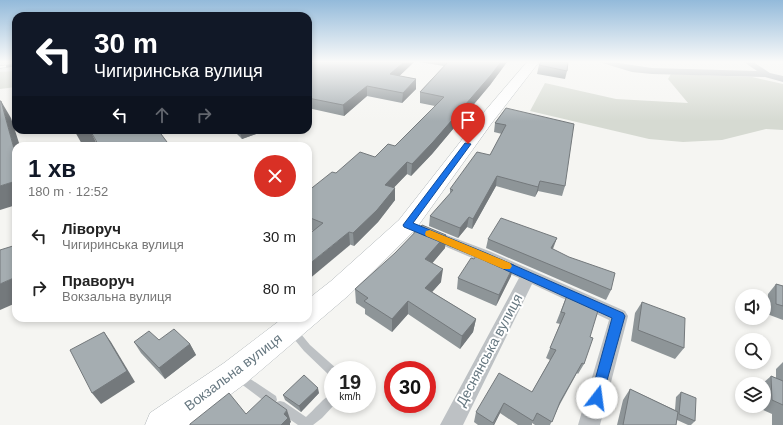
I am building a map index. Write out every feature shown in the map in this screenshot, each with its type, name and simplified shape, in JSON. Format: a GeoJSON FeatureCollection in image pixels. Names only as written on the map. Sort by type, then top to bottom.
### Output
{"type":"FeatureCollection","features":[{"type":"Feature","properties":{"kind":"main road","name":"Вокзальна вулиця"},"geometry":{"type":"LineString","coordinates":[[312,310],[340,288],[408,225],[485,121],[517,82]]}},
{"type":"Feature","properties":{"kind":"main road","name":"Вокзальна вулиця"},"geometry":{"type":"LineString","coordinates":[[162,425],[235,373],[298,322]]}},
{"type":"Feature","properties":{"kind":"street"},"geometry":{"type":"LineString","coordinates":[[408,225],[619,316],[589,425]]}},
{"type":"Feature","properties":{"kind":"street","name":"Деснянська вулиця"},"geometry":{"type":"LineString","coordinates":[[450,425],[528,276]]}},
{"type":"Feature","properties":{"kind":"lane"},"geometry":{"type":"LineString","coordinates":[[300,322],[307,348],[324,364]]}},
{"type":"Feature","properties":{"kind":"lane"},"geometry":{"type":"LineString","coordinates":[[235,373],[306,424],[324,408]]}},
{"type":"Feature","properties":{"kind":"shaded area"},"geometry":{"type":"Polygon","coordinates":[[[0,82],[12,82],[12,88],[0,89],[0,82]]]}},
{"type":"Feature","properties":{"kind":"shaded area"},"geometry":{"type":"Polygon","coordinates":[[[670,82],[773,82],[783,84],[783,130],[766,129],[722,140],[683,142],[649,139],[530,111],[545,83],[616,99],[688,103],[670,82]]]}},
{"type":"Feature","properties":{"kind":"building"},"geometry":{"type":"Polygon","coordinates":[[[312,82],[413,82],[403,93],[367,86],[343,105],[312,99],[312,82]]]}},
{"type":"Feature","properties":{"kind":"building"},"geometry":{"type":"Polygon","coordinates":[[[429,82],[485,82],[412,164],[407,162],[385,185],[395,188],[377,210],[353,233],[349,232],[312,262],[312,232],[323,223],[312,219],[312,188],[332,172],[336,173],[360,152],[375,157],[388,144],[395,146],[444,97],[420,92],[429,82]]]}},
{"type":"Feature","properties":{"kind":"building"},"geometry":{"type":"Polygon","coordinates":[[[1,101],[12,142],[12,182],[0,186],[1,101]]]}},
{"type":"Feature","properties":{"kind":"building"},"geometry":{"type":"Polygon","coordinates":[[[506,108],[574,124],[565,186],[540,181],[538,187],[497,176],[473,219],[469,217],[460,228],[430,216],[453,190],[450,189],[477,152],[490,155],[506,125],[495,123],[506,108]]]}},
{"type":"Feature","properties":{"kind":"building"},"geometry":{"type":"Polygon","coordinates":[[[92,134],[161,134],[167,142],[97,142],[92,134]]]}},
{"type":"Feature","properties":{"kind":"building"},"geometry":{"type":"Polygon","coordinates":[[[501,218],[557,238],[551,248],[569,257],[615,273],[611,290],[488,239],[501,218]]]}},
{"type":"Feature","properties":{"kind":"building"},"geometry":{"type":"Polygon","coordinates":[[[422,225],[446,235],[425,259],[443,269],[425,288],[476,319],[462,336],[408,301],[392,319],[364,301],[368,298],[355,289],[395,253],[422,225]]]}},
{"type":"Feature","properties":{"kind":"building"},"geometry":{"type":"Polygon","coordinates":[[[12,246],[12,279],[0,284],[0,250],[12,246]]]}},
{"type":"Feature","properties":{"kind":"building"},"geometry":{"type":"Polygon","coordinates":[[[479,251],[514,265],[499,295],[458,278],[471,258],[474,259],[479,251]]]}},
{"type":"Feature","properties":{"kind":"building"},"geometry":{"type":"Polygon","coordinates":[[[776,284],[783,286],[783,306],[776,304],[776,284]]]}},
{"type":"Feature","properties":{"kind":"building"},"geometry":{"type":"Polygon","coordinates":[[[569,290],[600,304],[590,337],[593,338],[584,364],[582,363],[560,402],[552,422],[537,413],[533,421],[504,403],[493,423],[476,412],[499,373],[532,392],[556,350],[550,348],[565,313],[561,312],[569,290]]]}},
{"type":"Feature","properties":{"kind":"building"},"geometry":{"type":"Polygon","coordinates":[[[642,302],[685,318],[684,348],[638,330],[642,302]]]}},
{"type":"Feature","properties":{"kind":"building"},"geometry":{"type":"Polygon","coordinates":[[[174,329],[190,344],[159,368],[134,342],[149,331],[159,340],[174,329]]]}},
{"type":"Feature","properties":{"kind":"building"},"geometry":{"type":"Polygon","coordinates":[[[104,332],[127,371],[92,393],[70,350],[104,332]]]}},
{"type":"Feature","properties":{"kind":"building"},"geometry":{"type":"Polygon","coordinates":[[[304,375],[318,388],[299,406],[283,395],[304,375]]]}},
{"type":"Feature","properties":{"kind":"building"},"geometry":{"type":"Polygon","coordinates":[[[771,376],[783,381],[783,405],[772,400],[771,376]]]}},
{"type":"Feature","properties":{"kind":"building"},"geometry":{"type":"Polygon","coordinates":[[[630,389],[678,412],[676,425],[623,425],[630,389]]]}},
{"type":"Feature","properties":{"kind":"building"},"geometry":{"type":"Polygon","coordinates":[[[681,392],[696,398],[695,421],[679,414],[681,392]]]}},
{"type":"Feature","properties":{"kind":"building"},"geometry":{"type":"Polygon","coordinates":[[[229,393],[246,414],[266,395],[287,410],[284,414],[288,418],[281,425],[190,425],[229,393]]]}},
{"type":"Feature","properties":{"kind":"slow traffic"},"geometry":{"type":"LineString","coordinates":[[430,234],[483,255],[506,266]]}},
{"type":"Feature","properties":{"kind":"route"},"geometry":{"type":"LineString","coordinates":[[468,144],[408,225],[483,255],[619,316],[597,398]]}}]}
